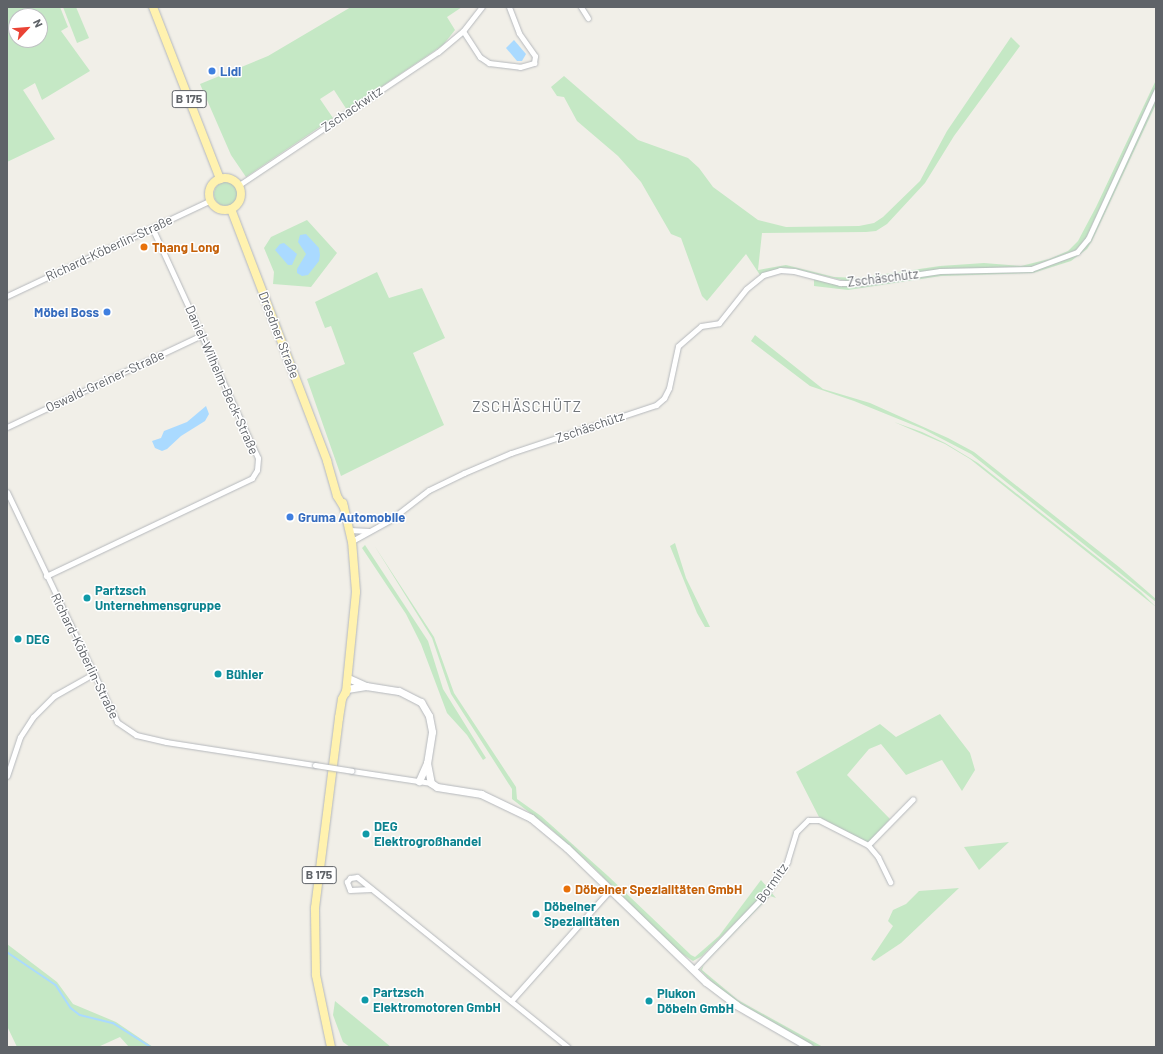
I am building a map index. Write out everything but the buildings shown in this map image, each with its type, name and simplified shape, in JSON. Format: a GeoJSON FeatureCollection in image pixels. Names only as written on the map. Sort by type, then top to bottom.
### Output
{"type":"FeatureCollection","features":[{"type":"Feature","properties":{"kind":"main road","name":"B 175"},"geometry":{"type":"LineString","coordinates":[[153,7],[220,179]]}},
{"type":"Feature","properties":{"kind":"main road"},"geometry":{"type":"LineString","coordinates":[[230,178],[239,184],[241,198],[231,208],[220,208],[211,200],[210,189],[220,179],[230,178]]}},
{"type":"Feature","properties":{"kind":"main road","name":"Dresdner Straße"},"geometry":{"type":"LineString","coordinates":[[231,208],[344,507],[352,541]]}},
{"type":"Feature","properties":{"kind":"main road","name":"B 175"},"geometry":{"type":"LineString","coordinates":[[331,1047],[316,975],[315,908],[342,699],[347,689],[353,635],[356,592],[352,541]]}},
{"type":"Feature","properties":{"kind":"street","name":"Zschackwitz"},"geometry":{"type":"LineString","coordinates":[[239,184],[430,58],[462,31],[482,7]]}},
{"type":"Feature","properties":{"kind":"street"},"geometry":{"type":"LineString","coordinates":[[462,31],[480,57],[489,63],[520,67],[534,63],[535,56],[519,33],[508,7]]}},
{"type":"Feature","properties":{"kind":"street"},"geometry":{"type":"LineString","coordinates":[[581,7],[588,18]]}},
{"type":"Feature","properties":{"kind":"street","name":"Zschäschütz"},"geometry":{"type":"LineString","coordinates":[[352,541],[390,520],[429,490],[493,460],[656,405],[664,398],[670,388],[678,346],[701,326],[719,323],[746,289],[763,275],[780,270],[794,271],[840,283],[860,283],[940,271],[1031,269],[1050,264],[1077,252],[1088,239],[1156,91]]}},
{"type":"Feature","properties":{"kind":"street","name":"Richard-Köberlin-Straße"},"geometry":{"type":"LineString","coordinates":[[7,296],[211,200]]}},
{"type":"Feature","properties":{"kind":"street","name":"Daniel-Wilhelm-Beck-Straße"},"geometry":{"type":"LineString","coordinates":[[46,576],[252,478],[257,470],[258,458],[152,228]]}},
{"type":"Feature","properties":{"kind":"street","name":"Oswald-Greiner-Straße"},"geometry":{"type":"LineString","coordinates":[[7,427],[202,335]]}},
{"type":"Feature","properties":{"kind":"street","name":"Richard-Köberlin-Straße"},"geometry":{"type":"LineString","coordinates":[[7,492],[116,722],[136,735],[431,783]]}},
{"type":"Feature","properties":{"kind":"street"},"geometry":{"type":"LineString","coordinates":[[350,530],[369,531]]}},
{"type":"Feature","properties":{"kind":"street"},"geometry":{"type":"LineString","coordinates":[[7,776],[20,737],[33,717],[54,696],[93,674]]}},
{"type":"Feature","properties":{"kind":"street"},"geometry":{"type":"LineString","coordinates":[[348,678],[366,686],[399,691],[421,702],[431,723],[427,763],[431,783],[437,787],[476,792],[513,807],[540,825],[693,970],[726,998],[809,1047]]}},
{"type":"Feature","properties":{"kind":"street"},"geometry":{"type":"LineString","coordinates":[[347,689],[366,686]]}},
{"type":"Feature","properties":{"kind":"street"},"geometry":{"type":"LineString","coordinates":[[419,781],[427,763]]}},
{"type":"Feature","properties":{"kind":"street"},"geometry":{"type":"LineString","coordinates":[[868,845],[914,799]]}},
{"type":"Feature","properties":{"kind":"street","name":"Bormitz"},"geometry":{"type":"LineString","coordinates":[[693,970],[765,895],[788,862],[796,832],[803,823],[819,820],[868,845],[878,857],[890,882]]}},
{"type":"Feature","properties":{"kind":"street"},"geometry":{"type":"LineString","coordinates":[[371,888],[568,1047]]}},
{"type":"Feature","properties":{"kind":"street"},"geometry":{"type":"LineString","coordinates":[[511,1001],[610,890]]}},
{"type":"Feature","properties":{"kind":"green space"},"geometry":{"type":"Polygon","coordinates":[[[7,7],[60,7],[68,27],[61,31],[90,71],[42,100],[35,83],[23,90],[55,139],[7,162],[7,7]]]}},
{"type":"Feature","properties":{"kind":"green space"},"geometry":{"type":"Polygon","coordinates":[[[63,7],[76,7],[89,38],[77,43],[63,7]]]}},
{"type":"Feature","properties":{"kind":"green space"},"geometry":{"type":"Polygon","coordinates":[[[351,7],[462,7],[447,17],[455,30],[443,45],[347,110],[334,90],[320,99],[333,118],[246,177],[231,155],[200,84],[268,56],[351,7]]]}},
{"type":"Feature","properties":{"kind":"green space"},"geometry":{"type":"Polygon","coordinates":[[[1011,37],[1020,46],[954,136],[925,183],[887,224],[876,231],[866,232],[762,233],[758,270],[786,265],[834,277],[858,278],[940,266],[984,263],[1021,266],[1049,259],[1068,251],[1078,241],[1096,207],[1156,80],[1156,87],[1086,238],[1076,250],[1031,267],[985,268],[846,281],[795,269],[760,275],[746,254],[707,301],[702,296],[681,238],[671,234],[641,182],[618,156],[577,121],[564,97],[557,96],[551,87],[564,76],[638,140],[688,158],[699,168],[713,187],[758,220],[786,227],[859,226],[874,223],[883,217],[920,181],[947,131],[1011,37]]]}},
{"type":"Feature","properties":{"kind":"green space"},"geometry":{"type":"Polygon","coordinates":[[[1156,97],[1156,104],[1092,241],[1087,249],[1071,261],[1033,273],[941,276],[848,290],[814,286],[814,279],[847,286],[941,273],[1032,271],[1070,258],[1082,250],[1090,240],[1156,97]]]}},
{"type":"Feature","properties":{"kind":"green space"},"geometry":{"type":"Polygon","coordinates":[[[226,182],[235,185],[238,194],[235,203],[226,206],[217,203],[214,194],[217,185],[226,182]]]}},
{"type":"Feature","properties":{"kind":"green space"},"geometry":{"type":"Polygon","coordinates":[[[307,220],[337,253],[311,287],[273,284],[274,272],[264,248],[271,237],[307,220]]]}},
{"type":"Feature","properties":{"kind":"green space"},"geometry":{"type":"Polygon","coordinates":[[[377,272],[389,298],[422,288],[445,338],[413,353],[444,425],[341,476],[307,379],[345,364],[331,326],[325,328],[315,302],[377,272]]]}},
{"type":"Feature","properties":{"kind":"green space"},"geometry":{"type":"Polygon","coordinates":[[[755,335],[823,389],[870,403],[948,438],[974,452],[1119,567],[1156,599],[1156,602],[971,454],[923,429],[854,401],[810,386],[751,341],[755,335]]]}},
{"type":"Feature","properties":{"kind":"green space"},"geometry":{"type":"Polygon","coordinates":[[[894,422],[922,432],[945,443],[978,463],[1141,592],[1156,607],[970,459],[945,444],[894,422]]]}},
{"type":"Feature","properties":{"kind":"green space"},"geometry":{"type":"Polygon","coordinates":[[[675,543],[686,578],[710,627],[705,627],[697,613],[670,546],[675,543]]]}},
{"type":"Feature","properties":{"kind":"green space"},"geometry":{"type":"Polygon","coordinates":[[[365,545],[428,641],[443,689],[486,758],[483,760],[467,735],[447,713],[421,644],[406,614],[362,548],[365,545]]]}},
{"type":"Feature","properties":{"kind":"green space"},"geometry":{"type":"Polygon","coordinates":[[[374,545],[434,637],[454,693],[516,787],[517,799],[541,816],[608,876],[691,955],[695,957],[719,936],[761,880],[769,889],[702,956],[693,961],[675,949],[591,865],[551,829],[512,799],[512,789],[451,694],[432,638],[374,545]]]}},
{"type":"Feature","properties":{"kind":"green space"},"geometry":{"type":"Polygon","coordinates":[[[940,714],[970,753],[975,770],[962,791],[942,760],[906,775],[881,744],[869,749],[847,775],[890,819],[867,844],[819,817],[796,772],[880,724],[896,737],[940,714]]]}},
{"type":"Feature","properties":{"kind":"green space"},"geometry":{"type":"Polygon","coordinates":[[[1009,842],[979,870],[964,847],[1009,842]]]}},
{"type":"Feature","properties":{"kind":"green space"},"geometry":{"type":"Polygon","coordinates":[[[959,888],[901,943],[874,961],[871,959],[893,926],[888,921],[893,910],[906,904],[919,891],[959,888]]]}},
{"type":"Feature","properties":{"kind":"green space"},"geometry":{"type":"Polygon","coordinates":[[[771,892],[776,898],[770,896],[706,962],[713,952],[771,892]]]}},
{"type":"Feature","properties":{"kind":"green space"},"geometry":{"type":"Polygon","coordinates":[[[7,944],[57,982],[73,1004],[116,1022],[153,1047],[129,1047],[120,1037],[98,1047],[17,1047],[7,1026],[7,944]]]}},
{"type":"Feature","properties":{"kind":"green space"},"geometry":{"type":"Polygon","coordinates":[[[704,965],[702,970],[738,1000],[823,1047],[815,1047],[737,1002],[719,989],[700,970],[704,965]]]}},
{"type":"Feature","properties":{"kind":"green space"},"geometry":{"type":"Polygon","coordinates":[[[335,1001],[391,1047],[350,1047],[343,1042],[333,1015],[335,1001]]]}},
{"type":"Feature","properties":{"kind":"water"},"geometry":{"type":"Polygon","coordinates":[[[514,40],[526,54],[522,61],[517,61],[506,48],[514,40]]]}},
{"type":"Feature","properties":{"kind":"water"},"geometry":{"type":"Polygon","coordinates":[[[306,234],[319,248],[320,255],[319,261],[308,275],[302,276],[297,273],[297,269],[306,254],[298,242],[300,235],[306,234]]]}},
{"type":"Feature","properties":{"kind":"water"},"geometry":{"type":"Polygon","coordinates":[[[284,243],[297,254],[292,265],[288,265],[275,250],[280,244],[284,243]]]}},
{"type":"Feature","properties":{"kind":"water"},"geometry":{"type":"Polygon","coordinates":[[[206,406],[209,414],[205,421],[181,436],[167,449],[162,451],[155,448],[152,441],[161,438],[164,431],[187,422],[206,406]]]}},
{"type":"Feature","properties":{"kind":"waterway"},"geometry":{"type":"LineString","coordinates":[[7,952],[56,985],[71,1008],[80,1015],[113,1023],[151,1047]]}},
{"type":"Feature","properties":{"kind":"place","name":"Lidl"},"geometry":{"type":"Point","coordinates":[212,71]}},
{"type":"Feature","properties":{"kind":"place","name":"Thang Long"},"geometry":{"type":"Point","coordinates":[144,247]}},
{"type":"Feature","properties":{"kind":"place","name":"Möbel Boss"},"geometry":{"type":"Point","coordinates":[107,312]}},
{"type":"Feature","properties":{"kind":"place","name":"Gruma Automobile"},"geometry":{"type":"Point","coordinates":[290,517]}},
{"type":"Feature","properties":{"kind":"place","name":"Partzsch Unternehmensgruppe"},"geometry":{"type":"Point","coordinates":[87,598]}},
{"type":"Feature","properties":{"kind":"place","name":"DEG"},"geometry":{"type":"Point","coordinates":[18,639]}},
{"type":"Feature","properties":{"kind":"place","name":"Bühler"},"geometry":{"type":"Point","coordinates":[218,674]}},
{"type":"Feature","properties":{"kind":"place","name":"DEG Elektrogroßhandel"},"geometry":{"type":"Point","coordinates":[366,834]}},
{"type":"Feature","properties":{"kind":"place","name":"Döbelner Spezialitäten GmbH"},"geometry":{"type":"Point","coordinates":[567,889]}},
{"type":"Feature","properties":{"kind":"place","name":"Döbelner Spezialitäten"},"geometry":{"type":"Point","coordinates":[536,914]}},
{"type":"Feature","properties":{"kind":"place","name":"Partzsch Elektromotoren GmbH"},"geometry":{"type":"Point","coordinates":[365,1000]}},
{"type":"Feature","properties":{"kind":"place","name":"Plukon Döbeln GmbH"},"geometry":{"type":"Point","coordinates":[649,1001]}},
{"type":"Feature","properties":{"kind":"district","name":"ZSCHÄSCHÜTZ"},"geometry":{"type":"Point","coordinates":[527,407]}}]}
